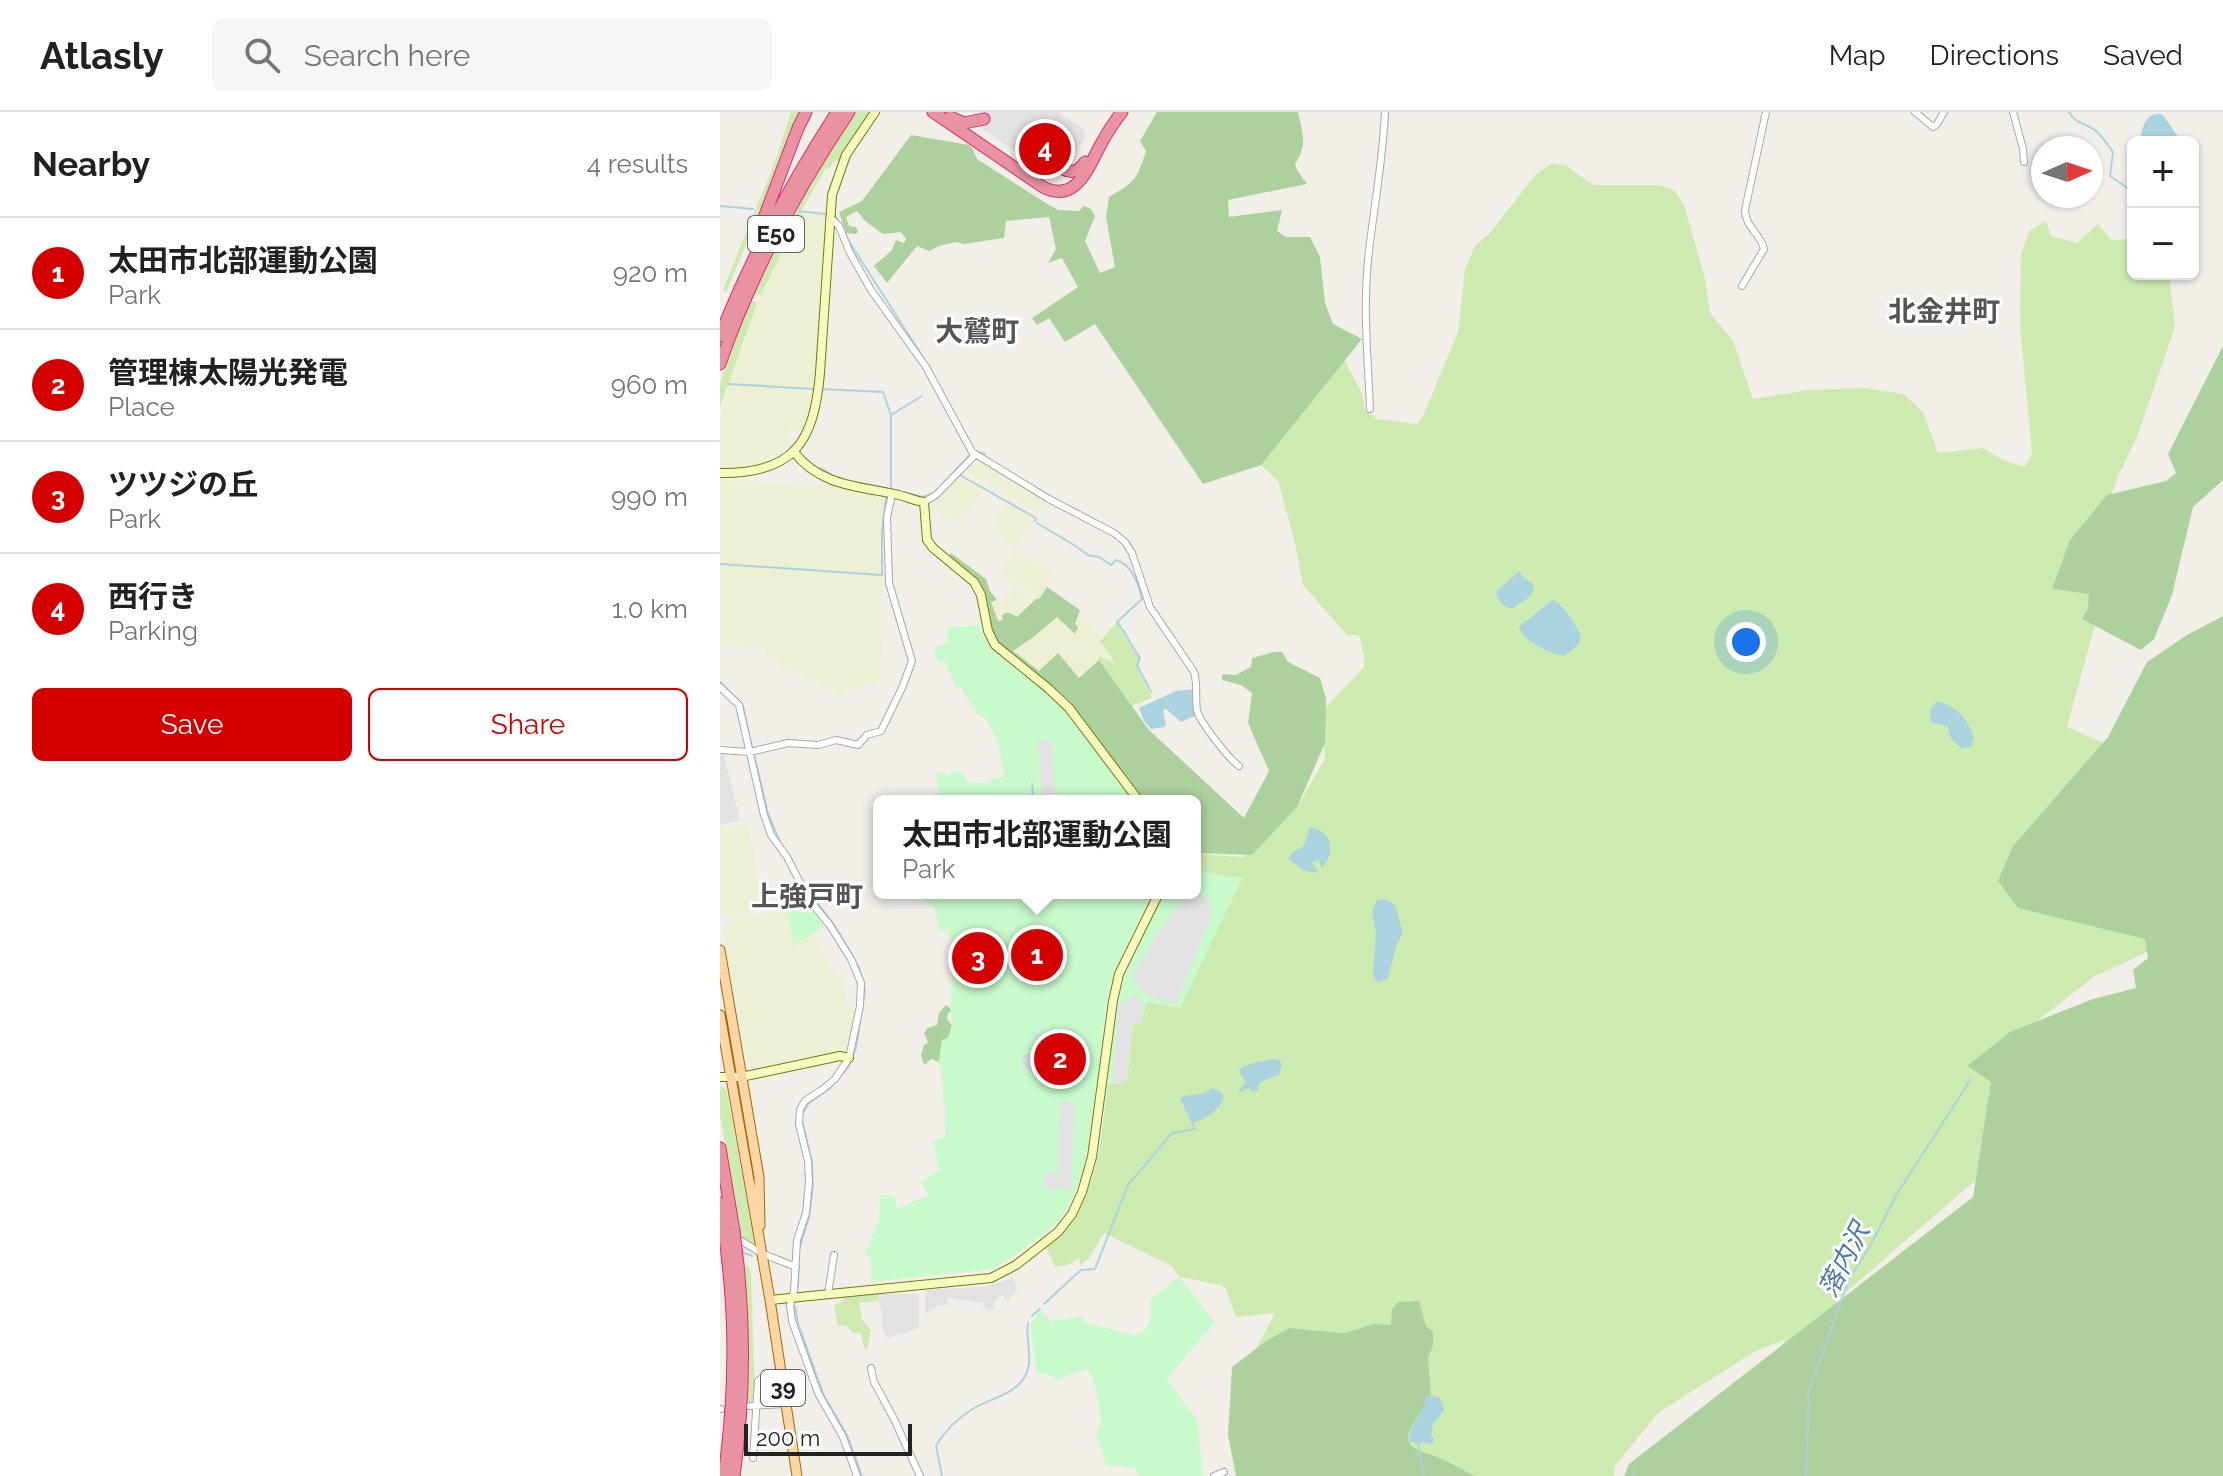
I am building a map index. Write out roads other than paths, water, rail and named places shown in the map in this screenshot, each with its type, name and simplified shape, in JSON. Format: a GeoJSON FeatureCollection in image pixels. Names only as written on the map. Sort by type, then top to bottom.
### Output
{"type":"FeatureCollection","features":[{"type":"Feature","properties":{"kind":"highway"},"geometry":{"type":"LineString","coordinates":[[729,314],[806,112]]}},
{"type":"Feature","properties":{"kind":"highway","name":"E50"},"geometry":{"type":"LineString","coordinates":[[720,336],[767,230],[837,112]]}},
{"type":"Feature","properties":{"kind":"highway","name":"E50"},"geometry":{"type":"LineString","coordinates":[[720,364],[747,294],[776,234],[849,112]]}},
{"type":"Feature","properties":{"kind":"highway"},"geometry":{"type":"LineString","coordinates":[[933,112],[1043,187],[1060,192],[1072,188],[1080,180],[1122,112]]}},
{"type":"Feature","properties":{"kind":"highway"},"geometry":{"type":"LineString","coordinates":[[943,112],[958,122],[984,119]]}},
{"type":"Feature","properties":{"kind":"highway"},"geometry":{"type":"LineString","coordinates":[[1063,169],[1071,172],[1080,169],[1111,112]]}},
{"type":"Feature","properties":{"kind":"highway"},"geometry":{"type":"LineString","coordinates":[[720,1148],[726,1231]]}},
{"type":"Feature","properties":{"kind":"highway"},"geometry":{"type":"LineString","coordinates":[[720,1203],[742,1319],[743,1375],[734,1476]]}},
{"type":"Feature","properties":{"kind":"highway"},"geometry":{"type":"LineString","coordinates":[[724,1476],[733,1376],[733,1264]]}},
{"type":"Feature","properties":{"kind":"main road","name":"39"},"geometry":{"type":"LineString","coordinates":[[720,950],[731,1078]]}},
{"type":"Feature","properties":{"kind":"main road","name":"39"},"geometry":{"type":"LineString","coordinates":[[720,1015],[797,1476]]}},
{"type":"Feature","properties":{"kind":"street"},"geometry":{"type":"LineString","coordinates":[[720,473],[767,468],[794,452],[805,438],[818,402],[832,195],[840,167],[875,112]]}},
{"type":"Feature","properties":{"kind":"street"},"geometry":{"type":"LineString","coordinates":[[1370,409],[1365,306],[1385,112]]}},
{"type":"Feature","properties":{"kind":"street"},"geometry":{"type":"LineString","coordinates":[[1742,286],[1764,249],[1748,225],[1745,210],[1766,112]]}},
{"type":"Feature","properties":{"kind":"street"},"geometry":{"type":"LineString","coordinates":[[1915,112],[1933,127],[1944,112]]}},
{"type":"Feature","properties":{"kind":"street"},"geometry":{"type":"LineString","coordinates":[[2013,112],[2024,162]]}},
{"type":"Feature","properties":{"kind":"street"},"geometry":{"type":"LineString","coordinates":[[829,221],[839,226],[854,263],[880,305],[926,367],[975,455],[1125,542],[1132,553],[1150,607],[1194,672],[1199,716],[1225,754],[1239,766]]}},
{"type":"Feature","properties":{"kind":"street"},"geometry":{"type":"LineString","coordinates":[[794,452],[807,465],[841,484],[924,502],[936,495],[975,455]]}},
{"type":"Feature","properties":{"kind":"street"},"geometry":{"type":"LineString","coordinates":[[720,750],[750,752],[788,743],[818,745],[836,740],[858,745],[867,735],[881,731],[912,661],[889,583],[888,511],[892,494]]}},
{"type":"Feature","properties":{"kind":"street"},"geometry":{"type":"LineString","coordinates":[[924,502],[927,540],[974,582],[983,602],[988,631],[998,650],[1069,708],[1134,795]]}},
{"type":"Feature","properties":{"kind":"street"},"geometry":{"type":"LineString","coordinates":[[720,687],[739,705],[771,835],[787,857],[809,900],[851,959],[859,977],[861,1000],[849,1058],[829,1085],[805,1101],[800,1109],[799,1124],[808,1161],[809,1182],[806,1213],[797,1240],[791,1298],[792,1321],[818,1393],[843,1437],[857,1476]]}},
{"type":"Feature","properties":{"kind":"street"},"geometry":{"type":"LineString","coordinates":[[770,1300],[991,1278],[1016,1265],[1064,1226],[1082,1192],[1090,1167],[1119,974],[1156,899]]}},
{"type":"Feature","properties":{"kind":"street"},"geometry":{"type":"LineString","coordinates":[[731,1078],[840,1056],[849,1058]]}},
{"type":"Feature","properties":{"kind":"street"},"geometry":{"type":"LineString","coordinates":[[726,1231],[761,1253],[796,1267]]}},
{"type":"Feature","properties":{"kind":"street"},"geometry":{"type":"LineString","coordinates":[[828,1294],[834,1255]]}},
{"type":"Feature","properties":{"kind":"street"},"geometry":{"type":"LineString","coordinates":[[871,1368],[874,1382],[920,1476]]}},
{"type":"Feature","properties":{"kind":"street"},"geometry":{"type":"LineString","coordinates":[[753,1458],[753,1406],[759,1380],[781,1375]]}},
{"type":"Feature","properties":{"kind":"street"},"geometry":{"type":"LineString","coordinates":[[753,1406],[786,1404]]}},
{"type":"Feature","properties":{"kind":"street"},"geometry":{"type":"LineString","coordinates":[[1214,1476],[1224,1472]]}},
{"type":"Feature","properties":{"kind":"water"},"geometry":{"type":"Polygon","coordinates":[[[2162,114],[2178,136],[2141,136],[2146,121],[2162,114]]]}},
{"type":"Feature","properties":{"kind":"water"},"geometry":{"type":"Polygon","coordinates":[[[1519,571],[1533,584],[1533,589],[1527,599],[1510,608],[1502,603],[1496,592],[1519,571]]]}},
{"type":"Feature","properties":{"kind":"water"},"geometry":{"type":"Polygon","coordinates":[[[1554,600],[1573,621],[1581,636],[1578,645],[1564,656],[1531,642],[1519,627],[1554,600]]]}},
{"type":"Feature","properties":{"kind":"water"},"geometry":{"type":"Polygon","coordinates":[[[1194,689],[1195,716],[1181,722],[1166,709],[1163,710],[1164,727],[1151,729],[1144,721],[1139,708],[1176,691],[1194,689]]]}},
{"type":"Feature","properties":{"kind":"water"},"geometry":{"type":"Polygon","coordinates":[[[1936,702],[1955,709],[1968,724],[1974,737],[1971,747],[1961,748],[1950,738],[1948,727],[1931,722],[1930,709],[1936,702]]]}},
{"type":"Feature","properties":{"kind":"water"},"geometry":{"type":"Polygon","coordinates":[[[1310,827],[1324,833],[1330,843],[1329,855],[1322,868],[1318,859],[1312,862],[1318,870],[1316,873],[1303,870],[1288,859],[1304,846],[1310,827]]]}},
{"type":"Feature","properties":{"kind":"water"},"geometry":{"type":"Polygon","coordinates":[[[1382,899],[1396,907],[1402,935],[1388,978],[1378,983],[1373,970],[1376,933],[1372,912],[1377,900],[1382,899]]]}},
{"type":"Feature","properties":{"kind":"water"},"geometry":{"type":"Polygon","coordinates":[[[1278,1059],[1282,1064],[1279,1075],[1260,1082],[1258,1091],[1251,1091],[1249,1087],[1239,1091],[1246,1083],[1239,1071],[1242,1068],[1278,1059]]]}},
{"type":"Feature","properties":{"kind":"water"},"geometry":{"type":"Polygon","coordinates":[[[1212,1088],[1221,1092],[1223,1100],[1212,1113],[1192,1123],[1180,1099],[1202,1094],[1212,1088]]]}},
{"type":"Feature","properties":{"kind":"water"},"geometry":{"type":"Polygon","coordinates":[[[1425,1397],[1440,1398],[1444,1410],[1433,1424],[1431,1436],[1435,1440],[1432,1444],[1423,1442],[1418,1445],[1409,1440],[1410,1434],[1423,1409],[1425,1397]]]}},
{"type":"Feature","properties":{"kind":"waterway"},"geometry":{"type":"LineString","coordinates":[[2069,112],[2074,119],[2103,138],[2113,152],[2110,176],[2127,188]]}},
{"type":"Feature","properties":{"kind":"waterway"},"geometry":{"type":"LineString","coordinates":[[720,206],[753,209]]}},
{"type":"Feature","properties":{"kind":"waterway"},"geometry":{"type":"LineString","coordinates":[[799,211],[825,214]]}},
{"type":"Feature","properties":{"kind":"waterway"},"geometry":{"type":"LineString","coordinates":[[835,215],[926,362]]}},
{"type":"Feature","properties":{"kind":"waterway"},"geometry":{"type":"LineString","coordinates":[[728,384],[813,389]]}},
{"type":"Feature","properties":{"kind":"waterway"},"geometry":{"type":"LineString","coordinates":[[820,389],[883,392],[891,415]]}},
{"type":"Feature","properties":{"kind":"waterway"},"geometry":{"type":"LineString","coordinates":[[891,489],[891,415],[922,396]]}},
{"type":"Feature","properties":{"kind":"waterway"},"geometry":{"type":"LineString","coordinates":[[975,451],[985,454]]}},
{"type":"Feature","properties":{"kind":"waterway"},"geometry":{"type":"LineString","coordinates":[[955,471],[969,456]]}},
{"type":"Feature","properties":{"kind":"waterway"},"geometry":{"type":"LineString","coordinates":[[821,468],[835,477]]}},
{"type":"Feature","properties":{"kind":"waterway"},"geometry":{"type":"LineString","coordinates":[[942,485],[955,472]]}},
{"type":"Feature","properties":{"kind":"waterway"},"geometry":{"type":"LineString","coordinates":[[960,475],[1036,518],[1035,521]]}},
{"type":"Feature","properties":{"kind":"waterway"},"geometry":{"type":"LineString","coordinates":[[864,484],[887,488]]}},
{"type":"Feature","properties":{"kind":"waterway"},"geometry":{"type":"LineString","coordinates":[[902,492],[923,497],[931,494]]}},
{"type":"Feature","properties":{"kind":"waterway"},"geometry":{"type":"LineString","coordinates":[[720,564],[882,575],[886,498]]}},
{"type":"Feature","properties":{"kind":"waterway"},"geometry":{"type":"LineString","coordinates":[[1037,523],[1088,555],[1099,557],[1111,565],[1116,560],[1130,571],[1142,599],[1117,622],[1140,658],[1137,665],[1151,692]]}},
{"type":"Feature","properties":{"kind":"waterway"},"geometry":{"type":"LineString","coordinates":[[720,682],[743,706],[752,748]]}},
{"type":"Feature","properties":{"kind":"waterway"},"geometry":{"type":"LineString","coordinates":[[754,754],[768,814],[792,860]]}},
{"type":"Feature","properties":{"kind":"waterway"},"geometry":{"type":"LineString","coordinates":[[1032,784],[1032,795]]}},
{"type":"Feature","properties":{"kind":"waterway"},"geometry":{"type":"LineString","coordinates":[[803,1113],[809,1103],[829,1089],[849,1066],[856,1048],[865,990],[852,955],[833,923],[808,891]]}},
{"type":"Feature","properties":{"kind":"waterway","name":"落内沢"},"geometry":{"type":"LineString","coordinates":[[1806,1476],[1809,1391],[1849,1279],[1897,1194],[1971,1079]]}},
{"type":"Feature","properties":{"kind":"waterway"},"geometry":{"type":"LineString","coordinates":[[798,1287],[799,1250],[809,1217],[813,1185],[812,1162],[802,1120]]}},
{"type":"Feature","properties":{"kind":"waterway"},"geometry":{"type":"LineString","coordinates":[[1044,1304],[1081,1270],[1095,1269],[1128,1185],[1172,1133],[1195,1129],[1192,1123]]}},
{"type":"Feature","properties":{"kind":"waterway"},"geometry":{"type":"LineString","coordinates":[[742,1252],[752,1256]]}},
{"type":"Feature","properties":{"kind":"waterway"},"geometry":{"type":"LineString","coordinates":[[795,1306],[824,1396],[847,1435],[862,1476]]}},
{"type":"Feature","properties":{"kind":"waterway"},"geometry":{"type":"LineString","coordinates":[[1032,1316],[1040,1309]]}},
{"type":"Feature","properties":{"kind":"waterway"},"geometry":{"type":"LineString","coordinates":[[942,1476],[936,1446],[944,1434],[970,1411],[1012,1390],[1027,1372],[1028,1323]]}},
{"type":"Feature","properties":{"kind":"waterway"},"geometry":{"type":"LineString","coordinates":[[1418,1445],[1424,1476]]}},
{"type":"Feature","properties":{"kind":"waterway"},"geometry":{"type":"LineString","coordinates":[[1633,1476],[1635,1470]]}},
{"type":"Feature","properties":{"kind":"place","name":"西行き"},"geometry":{"type":"Point","coordinates":[1045,149]}},
{"type":"Feature","properties":{"kind":"place","name":"太田市北部運動公園"},"geometry":{"type":"Point","coordinates":[1037,955]}},
{"type":"Feature","properties":{"kind":"place","name":"ツツジの丘"},"geometry":{"type":"Point","coordinates":[978,958]}},
{"type":"Feature","properties":{"kind":"place","name":"管理棟太陽光発電"},"geometry":{"type":"Point","coordinates":[1060,1059]}},
{"type":"Feature","properties":{"kind":"district","name":"北金井町"},"geometry":{"type":"Point","coordinates":[1944,311]}},
{"type":"Feature","properties":{"kind":"district","name":"大鷲町"},"geometry":{"type":"Point","coordinates":[977,331]}},
{"type":"Feature","properties":{"kind":"district","name":"上強戸町"},"geometry":{"type":"Point","coordinates":[807,896]}}]}
